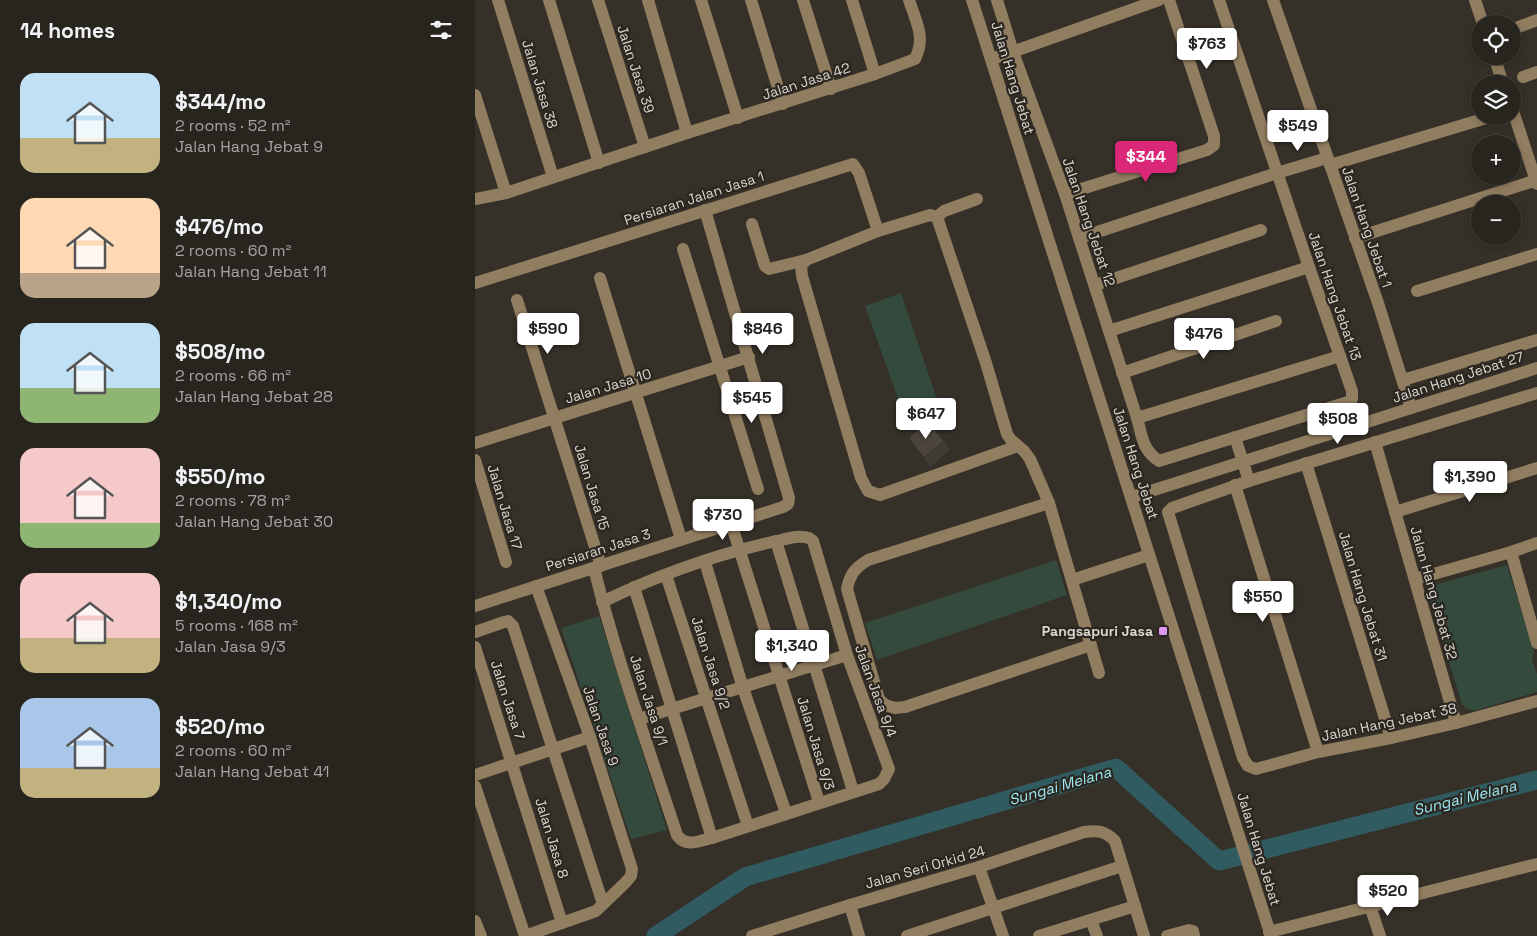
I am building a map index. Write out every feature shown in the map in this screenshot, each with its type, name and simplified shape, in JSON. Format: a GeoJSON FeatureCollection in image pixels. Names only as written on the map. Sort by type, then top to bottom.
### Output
{"type":"FeatureCollection","features":[{"type":"Feature","properties":{"kind":"street","name":"Jalan Jasa 38"},"geometry":{"type":"LineString","coordinates":[[498,0],[553,176]]}},
{"type":"Feature","properties":{"kind":"street"},"geometry":{"type":"LineString","coordinates":[[549,0],[599,163]]}},
{"type":"Feature","properties":{"kind":"street","name":"Jalan Jasa 39"},"geometry":{"type":"LineString","coordinates":[[598,0],[645,147]]}},
{"type":"Feature","properties":{"kind":"street"},"geometry":{"type":"LineString","coordinates":[[648,0],[687,133]]}},
{"type":"Feature","properties":{"kind":"street"},"geometry":{"type":"LineString","coordinates":[[701,0],[738,118]]}},
{"type":"Feature","properties":{"kind":"street"},"geometry":{"type":"LineString","coordinates":[[751,0],[783,104]]}},
{"type":"Feature","properties":{"kind":"street"},"geometry":{"type":"LineString","coordinates":[[803,0],[831,89]]}},
{"type":"Feature","properties":{"kind":"street"},"geometry":{"type":"LineString","coordinates":[[852,0],[875,74]]}},
{"type":"Feature","properties":{"kind":"street","name":"Jalan Jasa 42"},"geometry":{"type":"LineString","coordinates":[[475,200],[506,193],[687,133],[831,89],[915,59],[920,50],[921,36],[909,0]]}},
{"type":"Feature","properties":{"kind":"street","name":"Jalan Hang Jebat"},"geometry":{"type":"LineString","coordinates":[[973,0],[1025,169],[1132,497],[1179,653],[1270,934]]}},
{"type":"Feature","properties":{"kind":"street","name":"Jalan Hang Jebat 12"},"geometry":{"type":"LineString","coordinates":[[997,0],[1013,52],[1065,194],[1145,448],[1150,455]]}},
{"type":"Feature","properties":{"kind":"street"},"geometry":{"type":"LineString","coordinates":[[992,59],[1159,0]]}},
{"type":"Feature","properties":{"kind":"street"},"geometry":{"type":"LineString","coordinates":[[1065,194],[1207,150],[1214,145],[1214,136],[1169,0]]}},
{"type":"Feature","properties":{"kind":"street","name":"Jalan Hang Jebat 13"},"geometry":{"type":"LineString","coordinates":[[1150,455],[1159,461],[1348,402],[1352,399],[1352,391],[1341,356],[1219,0]]}},
{"type":"Feature","properties":{"kind":"street","name":"Jalan Hang Jebat 1"},"geometry":{"type":"LineString","coordinates":[[1273,0],[1378,303],[1411,408]]}},
{"type":"Feature","properties":{"kind":"street"},"geometry":{"type":"LineString","coordinates":[[1475,0],[1480,15]]}},
{"type":"Feature","properties":{"kind":"street"},"geometry":{"type":"LineString","coordinates":[[1521,26],[1537,20]]}},
{"type":"Feature","properties":{"kind":"street"},"geometry":{"type":"LineString","coordinates":[[1523,77],[1537,72]]}},
{"type":"Feature","properties":{"kind":"street"},"geometry":{"type":"LineString","coordinates":[[475,95],[506,193]]}},
{"type":"Feature","properties":{"kind":"street"},"geometry":{"type":"LineString","coordinates":[[1079,238],[1277,173],[1329,162],[1471,122]]}},
{"type":"Feature","properties":{"kind":"street"},"geometry":{"type":"LineString","coordinates":[[1355,238],[1537,181],[1518,125]]}},
{"type":"Feature","properties":{"kind":"street","name":"Persiaran Jalan Jasa 1"},"geometry":{"type":"LineString","coordinates":[[475,283],[853,164],[859,173],[878,231]]}},
{"type":"Feature","properties":{"kind":"street"},"geometry":{"type":"LineString","coordinates":[[752,224],[767,268],[806,260],[878,231],[930,215],[937,216],[944,211],[977,199]]}},
{"type":"Feature","properties":{"kind":"street"},"geometry":{"type":"LineString","coordinates":[[705,210],[749,357]]}},
{"type":"Feature","properties":{"kind":"street"},"geometry":{"type":"LineString","coordinates":[[937,216],[980,344],[1007,434],[1030,459],[1049,503],[1099,673]]}},
{"type":"Feature","properties":{"kind":"street"},"geometry":{"type":"LineString","coordinates":[[1095,285],[1261,230]]}},
{"type":"Feature","properties":{"kind":"street"},"geometry":{"type":"LineString","coordinates":[[683,249],[758,489]]}},
{"type":"Feature","properties":{"kind":"street"},"geometry":{"type":"LineString","coordinates":[[1417,291],[1537,254]]}},
{"type":"Feature","properties":{"kind":"street"},"geometry":{"type":"LineString","coordinates":[[806,260],[801,266],[802,276],[861,478],[868,491],[880,495],[1017,446]]}},
{"type":"Feature","properties":{"kind":"street"},"geometry":{"type":"LineString","coordinates":[[1109,331],[1309,267]]}},
{"type":"Feature","properties":{"kind":"street"},"geometry":{"type":"LineString","coordinates":[[600,278],[681,540]]}},
{"type":"Feature","properties":{"kind":"street","name":"Jalan Jasa 15"},"geometry":{"type":"LineString","coordinates":[[517,300],[554,418],[597,567]]}},
{"type":"Feature","properties":{"kind":"street"},"geometry":{"type":"LineString","coordinates":[[1122,372],[1276,321]]}},
{"type":"Feature","properties":{"kind":"street"},"geometry":{"type":"LineString","coordinates":[[1403,380],[1537,340]]}},
{"type":"Feature","properties":{"kind":"street"},"geometry":{"type":"LineString","coordinates":[[1137,418],[1341,356]]}},
{"type":"Feature","properties":{"kind":"street","name":"Jalan Jasa 10"},"geometry":{"type":"LineString","coordinates":[[475,443],[749,357]]}},
{"type":"Feature","properties":{"kind":"street","name":"Persiaran Jasa 3"},"geometry":{"type":"LineString","coordinates":[[475,606],[788,504],[789,498],[749,357]]}},
{"type":"Feature","properties":{"kind":"street","name":"Jalan Hang Jebat 27"},"geometry":{"type":"LineString","coordinates":[[1132,497],[1537,368]]}},
{"type":"Feature","properties":{"kind":"street"},"geometry":{"type":"LineString","coordinates":[[1318,752],[1235,486],[1537,394]]}},
{"type":"Feature","properties":{"kind":"street"},"geometry":{"type":"LineString","coordinates":[[1235,437],[1249,481]]}},
{"type":"Feature","properties":{"kind":"street","name":"Jalan Hang Jebat 32"},"geometry":{"type":"LineString","coordinates":[[1375,442],[1456,723]]}},
{"type":"Feature","properties":{"kind":"street","name":"Jalan Jasa 17"},"geometry":{"type":"LineString","coordinates":[[475,460],[506,562]]}},
{"type":"Feature","properties":{"kind":"street","name":"Jalan Hang Jebat 31"},"geometry":{"type":"LineString","coordinates":[[1306,463],[1391,738]]}},
{"type":"Feature","properties":{"kind":"street"},"geometry":{"type":"LineString","coordinates":[[1395,512],[1537,468]]}},
{"type":"Feature","properties":{"kind":"street","name":"Jalan Hang Jebat 38"},"geometry":{"type":"LineString","coordinates":[[1235,486],[1172,508],[1168,512],[1243,758],[1248,766],[1256,769],[1318,752],[1456,723],[1537,701]]}},
{"type":"Feature","properties":{"kind":"street"},"geometry":{"type":"LineString","coordinates":[[1049,503],[868,560],[855,568],[849,579],[847,589],[879,699],[885,705],[905,708],[1091,645]]}},
{"type":"Feature","properties":{"kind":"street"},"geometry":{"type":"LineString","coordinates":[[731,524],[740,550]]}},
{"type":"Feature","properties":{"kind":"street","name":"Jalan Jasa 9/4"},"geometry":{"type":"LineString","coordinates":[[667,575],[740,550],[776,541],[803,536],[813,541],[847,655],[889,770],[879,784],[853,791]]}},
{"type":"Feature","properties":{"kind":"street"},"geometry":{"type":"LineString","coordinates":[[634,587],[712,838],[853,791],[776,541]]}},
{"type":"Feature","properties":{"kind":"street"},"geometry":{"type":"LineString","coordinates":[[1415,579],[1537,543]]}},
{"type":"Feature","properties":{"kind":"street","name":"Jalan Jasa 9/3"},"geometry":{"type":"LineString","coordinates":[[740,550],[819,802]]}},
{"type":"Feature","properties":{"kind":"street"},"geometry":{"type":"LineString","coordinates":[[1511,552],[1537,643]]}},
{"type":"Feature","properties":{"kind":"street"},"geometry":{"type":"LineString","coordinates":[[1072,580],[1149,555]]}},
{"type":"Feature","properties":{"kind":"street"},"geometry":{"type":"LineString","coordinates":[[705,562],[743,688],[786,813]]}},
{"type":"Feature","properties":{"kind":"street","name":"Jalan Jasa 9/1"},"geometry":{"type":"LineString","coordinates":[[597,567],[603,602],[677,835],[687,843],[712,838]]}},
{"type":"Feature","properties":{"kind":"street"},"geometry":{"type":"LineString","coordinates":[[603,602],[634,587],[667,575]]}},
{"type":"Feature","properties":{"kind":"street","name":"Jalan Jasa 9/2"},"geometry":{"type":"LineString","coordinates":[[667,575],[748,826]]}},
{"type":"Feature","properties":{"kind":"street","name":"Jalan Jasa 9"},"geometry":{"type":"LineString","coordinates":[[536,586],[590,737],[633,869],[631,876],[603,904]]}},
{"type":"Feature","properties":{"kind":"street"},"geometry":{"type":"LineString","coordinates":[[475,632],[508,621],[513,626],[603,904],[596,911],[525,936],[475,786]]}},
{"type":"Feature","properties":{"kind":"street","name":"Jalan Jasa 7"},"geometry":{"type":"LineString","coordinates":[[475,647],[512,762]]}},
{"type":"Feature","properties":{"kind":"street"},"geometry":{"type":"LineString","coordinates":[[639,719],[847,655]]}},
{"type":"Feature","properties":{"kind":"street"},"geometry":{"type":"LineString","coordinates":[[475,774],[590,737]]}},
{"type":"Feature","properties":{"kind":"street","name":"Jalan Jasa 8"},"geometry":{"type":"LineString","coordinates":[[512,762],[563,923]]}},
{"type":"Feature","properties":{"kind":"street","name":"Jalan Seri Orkid 24"},"geometry":{"type":"LineString","coordinates":[[752,936],[979,867],[1085,832],[1096,830],[1107,833],[1115,841],[1122,866]]}},
{"type":"Feature","properties":{"kind":"street"},"geometry":{"type":"LineString","coordinates":[[1270,934],[1300,930],[1370,906],[1537,864]]}},
{"type":"Feature","properties":{"kind":"street"},"geometry":{"type":"LineString","coordinates":[[907,936],[1122,866],[1144,936]]}},
{"type":"Feature","properties":{"kind":"street"},"geometry":{"type":"LineString","coordinates":[[979,867],[1003,936]]}},
{"type":"Feature","properties":{"kind":"street"},"geometry":{"type":"LineString","coordinates":[[850,905],[859,936]]}},
{"type":"Feature","properties":{"kind":"street"},"geometry":{"type":"LineString","coordinates":[[1039,936],[1053,934],[1135,906]]}},
{"type":"Feature","properties":{"kind":"street"},"geometry":{"type":"LineString","coordinates":[[1370,906],[1380,936]]}},
{"type":"Feature","properties":{"kind":"street"},"geometry":{"type":"LineString","coordinates":[[1091,920],[1097,936]]}},
{"type":"Feature","properties":{"kind":"street"},"geometry":{"type":"LineString","coordinates":[[475,921],[481,936]]}},
{"type":"Feature","properties":{"kind":"street"},"geometry":{"type":"LineString","coordinates":[[1167,936],[1189,930],[1193,931],[1194,936]]}},
{"type":"Feature","properties":{"kind":"green space"},"geometry":{"type":"Polygon","coordinates":[[[901,293],[940,408],[907,424],[865,306],[901,293]]]}},
{"type":"Feature","properties":{"kind":"green space"},"geometry":{"type":"Polygon","coordinates":[[[1056,560],[1067,595],[877,660],[865,623],[1056,560]]]}},
{"type":"Feature","properties":{"kind":"green space"},"geometry":{"type":"Polygon","coordinates":[[[1507,565],[1534,651],[1532,660],[1537,674],[1537,692],[1474,711],[1462,704],[1426,587],[1507,565]]]}},
{"type":"Feature","properties":{"kind":"green space"},"geometry":{"type":"Polygon","coordinates":[[[599,616],[667,830],[631,839],[561,628],[599,616]]]}},
{"type":"Feature","properties":{"kind":"building"},"geometry":{"type":"Polygon","coordinates":[[[927,421],[944,441],[924,458],[909,438],[927,421]]]}},
{"type":"Feature","properties":{"kind":"waterway","name":"Sungai Melana"},"geometry":{"type":"LineString","coordinates":[[656,936],[745,877],[1116,768],[1219,861],[1537,780]]}},
{"type":"Feature","properties":{"kind":"place","name":"Pangsapuri Jasa"},"geometry":{"type":"Point","coordinates":[1163,631]}}]}
